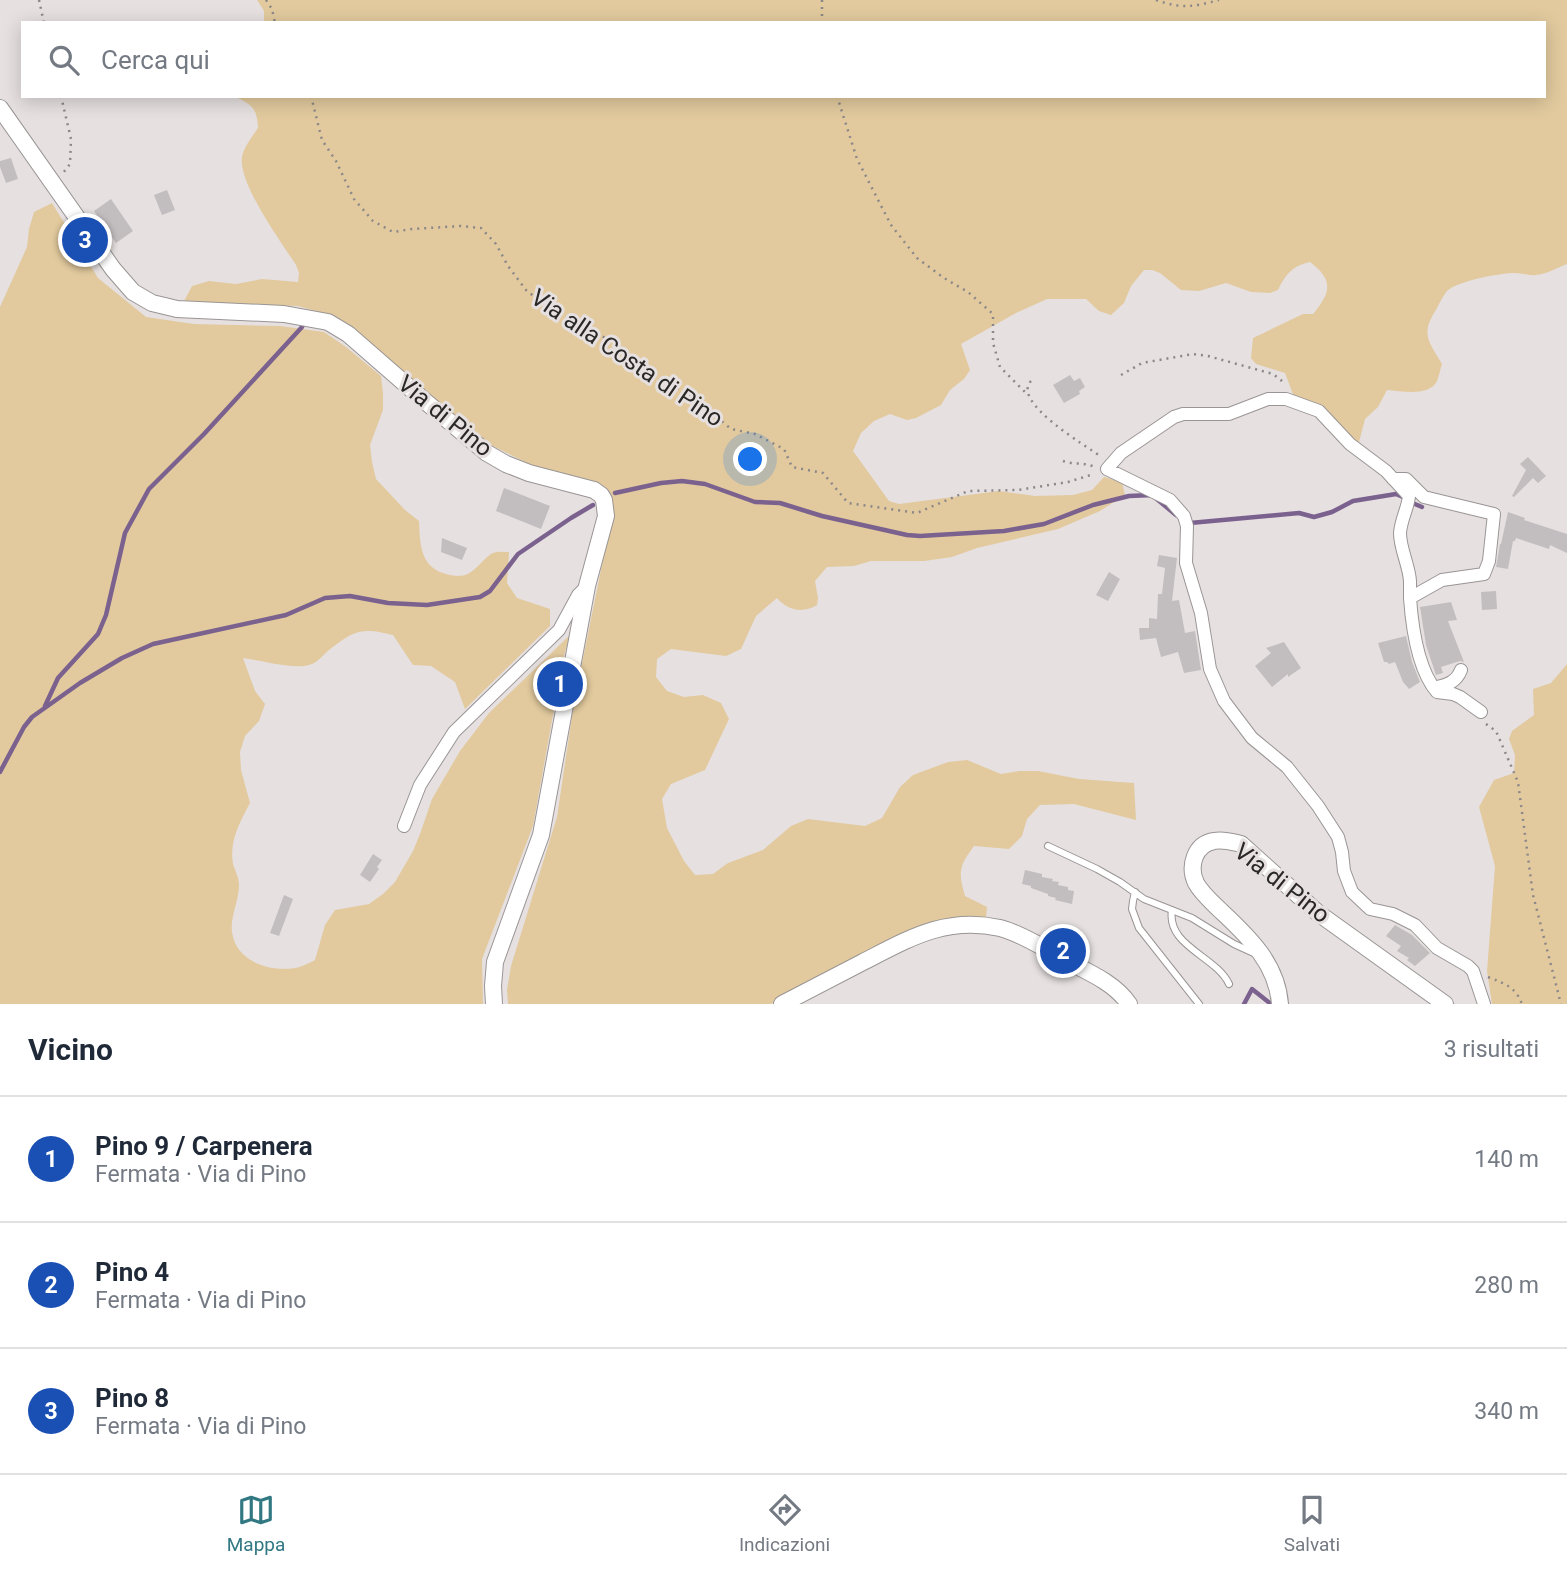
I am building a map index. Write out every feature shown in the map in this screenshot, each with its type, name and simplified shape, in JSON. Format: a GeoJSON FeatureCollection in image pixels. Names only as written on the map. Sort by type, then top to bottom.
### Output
{"type":"FeatureCollection","features":[{"type":"Feature","properties":{"kind":"street","name":"Via di Pino"},"geometry":{"type":"LineString","coordinates":[[0,108],[132,292],[152,303],[177,309],[284,314],[328,322],[348,334],[487,453],[506,464],[579,485],[601,495],[606,516],[587,586],[541,835],[495,962],[494,1004]]}},
{"type":"Feature","properties":{"kind":"street"},"geometry":{"type":"LineString","coordinates":[[1480,715],[1460,697],[1437,692],[1428,678],[1415,639],[1410,580],[1400,535],[1402,516],[1409,496],[1386,471],[1350,444],[1319,411],[1286,399],[1268,399],[1229,414],[1182,414],[1121,453],[1107,469],[1170,500],[1184,516],[1187,526],[1186,563],[1201,613],[1210,669],[1224,701],[1252,738],[1287,767],[1318,806],[1338,837],[1344,871],[1352,892],[1370,909],[1393,914],[1415,925],[1437,948],[1468,966],[1473,971],[1484,1004]]}},
{"type":"Feature","properties":{"kind":"street"},"geometry":{"type":"LineString","coordinates":[[1393,479],[1406,479],[1424,497],[1494,514],[1489,561],[1484,574],[1442,580],[1410,598]]}},
{"type":"Feature","properties":{"kind":"street"},"geometry":{"type":"LineString","coordinates":[[404,826],[420,785],[454,732],[559,630],[587,586]]}},
{"type":"Feature","properties":{"kind":"street"},"geometry":{"type":"LineString","coordinates":[[1434,688],[1453,682],[1461,670]]}},
{"type":"Feature","properties":{"kind":"street","name":"Via di Pino"},"geometry":{"type":"LineString","coordinates":[[1280,1004],[1276,979],[1262,954],[1196,883],[1191,867],[1195,857],[1202,846],[1213,841],[1226,840],[1241,844],[1318,913],[1445,1004]]}},
{"type":"Feature","properties":{"kind":"street"},"geometry":{"type":"LineString","coordinates":[[782,1004],[918,934],[949,925],[974,924],[1003,929],[1052,953],[1105,982],[1122,994],[1129,1004]]}},
{"type":"Feature","properties":{"kind":"lane"},"geometry":{"type":"LineString","coordinates":[[1048,846],[1097,869],[1144,899],[1192,918],[1254,954],[1262,954]]}},
{"type":"Feature","properties":{"kind":"lane"},"geometry":{"type":"LineString","coordinates":[[1135,892],[1132,909],[1139,929],[1199,1004]]}},
{"type":"Feature","properties":{"kind":"lane"},"geometry":{"type":"LineString","coordinates":[[1172,910],[1172,926],[1177,933],[1225,974],[1229,984]]}},
{"type":"Feature","properties":{"kind":"path"},"geometry":{"type":"LineString","coordinates":[[39,0],[44,21]]}},
{"type":"Feature","properties":{"kind":"path"},"geometry":{"type":"LineString","coordinates":[[266,0],[272,9],[275,21]]}},
{"type":"Feature","properties":{"kind":"path"},"geometry":{"type":"LineString","coordinates":[[822,0],[822,21]]}},
{"type":"Feature","properties":{"kind":"path"},"geometry":{"type":"LineString","coordinates":[[1156,0],[1174,6],[1197,6],[1219,0]]}},
{"type":"Feature","properties":{"kind":"path"},"geometry":{"type":"LineString","coordinates":[[54,183],[70,164],[71,139],[61,98]]}},
{"type":"Feature","properties":{"kind":"path","name":"Via alla Costa di Pino"},"geometry":{"type":"LineString","coordinates":[[312,98],[322,140],[336,161],[354,199],[373,221],[393,232],[461,226],[481,228],[496,244],[526,290],[545,305],[623,349],[659,379],[692,397],[731,429],[755,434],[784,449],[792,467],[823,473],[848,503],[916,513],[968,491],[1018,490],[1068,482],[1107,469]]}},
{"type":"Feature","properties":{"kind":"path"},"geometry":{"type":"LineString","coordinates":[[838,98],[856,159],[891,225],[917,258],[968,292],[993,313],[993,343],[1000,367],[1028,395],[1034,406],[1109,464],[1107,469],[1098,469],[1090,464],[1070,464],[1063,461]]}},
{"type":"Feature","properties":{"kind":"path"},"geometry":{"type":"LineString","coordinates":[[1121,375],[1142,363],[1193,354],[1208,356],[1273,374],[1281,380],[1286,399]]}},
{"type":"Feature","properties":{"kind":"path"},"geometry":{"type":"LineString","coordinates":[[1028,395],[1028,384],[1031,381]]}},
{"type":"Feature","properties":{"kind":"path"},"geometry":{"type":"LineString","coordinates":[[1480,715],[1496,731],[1518,782],[1533,895],[1561,1004]]}},
{"type":"Feature","properties":{"kind":"path"},"geometry":{"type":"LineString","coordinates":[[1473,971],[1507,985],[1518,993],[1522,1004]]}},
{"type":"Feature","properties":{"kind":"shaded area"},"geometry":{"type":"Polygon","coordinates":[[[257,0],[1567,0],[1567,264],[1540,274],[1508,273],[1479,278],[1447,291],[1431,318],[1427,332],[1430,344],[1442,364],[1437,381],[1422,391],[1387,390],[1378,407],[1365,419],[1358,446],[1294,397],[1285,373],[1256,364],[1251,358],[1253,338],[1303,314],[1313,314],[1323,300],[1326,281],[1310,262],[1294,268],[1278,290],[1270,293],[1251,292],[1226,283],[1199,291],[1181,290],[1160,273],[1144,270],[1131,286],[1124,303],[1111,315],[1099,311],[1086,299],[1047,299],[961,344],[970,370],[964,379],[950,390],[941,405],[907,420],[890,414],[874,421],[861,433],[853,451],[889,501],[899,504],[999,491],[1035,496],[1073,495],[1092,490],[1104,477],[1122,482],[1125,495],[1100,511],[1058,529],[977,548],[952,557],[924,561],[871,561],[854,566],[827,567],[815,581],[817,605],[795,609],[777,598],[756,616],[741,649],[726,656],[671,649],[657,659],[656,677],[667,691],[684,697],[703,695],[721,703],[729,719],[705,770],[671,784],[662,799],[667,828],[684,861],[695,875],[713,874],[728,863],[763,850],[791,826],[808,819],[865,826],[882,818],[900,787],[913,775],[948,762],[967,760],[1001,774],[1038,771],[1079,779],[1134,783],[1136,820],[1074,804],[1040,805],[1027,819],[1022,836],[1009,849],[974,846],[965,859],[961,881],[965,896],[987,907],[986,917],[927,923],[771,1004],[508,1004],[511,966],[557,817],[574,703],[611,520],[590,482],[529,464],[487,443],[351,328],[319,312],[298,306],[183,303],[192,286],[209,281],[236,284],[262,279],[298,282],[296,265],[253,197],[247,182],[242,157],[244,149],[258,128],[254,111],[249,104],[237,98],[1546,98],[1546,21],[264,21],[264,11],[257,0]]]}},
{"type":"Feature","properties":{"kind":"shaded area"},"geometry":{"type":"Polygon","coordinates":[[[52,203],[98,278],[146,317],[194,324],[280,326],[324,332],[346,347],[381,376],[383,410],[370,445],[376,479],[419,521],[421,546],[426,560],[437,571],[460,576],[471,572],[493,553],[509,552],[507,583],[517,598],[550,609],[550,626],[465,709],[455,682],[431,666],[413,665],[393,635],[373,631],[352,634],[316,662],[305,666],[288,666],[243,658],[255,691],[265,704],[259,721],[245,736],[240,752],[241,770],[250,803],[236,832],[232,856],[239,885],[232,932],[240,951],[247,958],[265,966],[285,969],[308,964],[315,960],[325,925],[335,910],[369,904],[395,882],[413,851],[432,799],[460,751],[489,713],[570,635],[563,659],[533,826],[482,959],[483,1004],[0,1004],[0,307],[27,247],[34,212],[52,203]]]}},
{"type":"Feature","properties":{"kind":"shaded area"},"geometry":{"type":"Polygon","coordinates":[[[1567,664],[1567,1004],[1492,1004],[1487,971],[1495,866],[1479,807],[1494,780],[1514,773],[1515,755],[1509,739],[1512,731],[1534,715],[1533,689],[1551,683],[1567,664]]]}},
{"type":"Feature","properties":{"kind":"building"},"geometry":{"type":"Polygon","coordinates":[[[11,158],[18,179],[6,183],[0,161],[11,158]]]}},
{"type":"Feature","properties":{"kind":"building"},"geometry":{"type":"Polygon","coordinates":[[[167,190],[175,210],[162,215],[154,195],[167,190]]]}},
{"type":"Feature","properties":{"kind":"building"},"geometry":{"type":"Polygon","coordinates":[[[111,199],[133,231],[116,243],[94,211],[111,199]]]}},
{"type":"Feature","properties":{"kind":"building"},"geometry":{"type":"Polygon","coordinates":[[[1070,375],[1074,381],[1080,378],[1085,387],[1079,391],[1080,394],[1064,403],[1053,385],[1070,375]]]}},
{"type":"Feature","properties":{"kind":"building"},"geometry":{"type":"Polygon","coordinates":[[[1528,457],[1546,476],[1538,483],[1533,478],[1514,497],[1512,496],[1526,470],[1520,464],[1528,457]]]}},
{"type":"Feature","properties":{"kind":"building"},"geometry":{"type":"Polygon","coordinates":[[[504,488],[550,506],[541,529],[496,511],[504,488]]]}},
{"type":"Feature","properties":{"kind":"building"},"geometry":{"type":"Polygon","coordinates":[[[1508,512],[1567,534],[1567,553],[1550,545],[1549,549],[1516,538],[1513,541],[1508,569],[1496,567],[1508,512]]]}},
{"type":"Feature","properties":{"kind":"building"},"geometry":{"type":"Polygon","coordinates":[[[442,538],[467,548],[462,560],[441,552],[442,538]]]}},
{"type":"Feature","properties":{"kind":"building"},"geometry":{"type":"Polygon","coordinates":[[[1159,555],[1177,558],[1172,601],[1179,600],[1185,633],[1195,631],[1201,670],[1184,673],[1178,652],[1161,657],[1156,638],[1140,640],[1139,628],[1149,628],[1149,618],[1157,619],[1158,594],[1162,594],[1165,568],[1157,566],[1159,555]]]}},
{"type":"Feature","properties":{"kind":"building"},"geometry":{"type":"Polygon","coordinates":[[[1109,572],[1120,579],[1108,601],[1096,595],[1109,572]]]}},
{"type":"Feature","properties":{"kind":"building"},"geometry":{"type":"Polygon","coordinates":[[[1496,591],[1497,609],[1482,610],[1481,592],[1496,591]]]}},
{"type":"Feature","properties":{"kind":"building"},"geometry":{"type":"Polygon","coordinates":[[[1451,602],[1457,620],[1448,621],[1464,662],[1441,667],[1443,673],[1436,675],[1426,645],[1420,607],[1451,602]]]}},
{"type":"Feature","properties":{"kind":"building"},"geometry":{"type":"Polygon","coordinates":[[[1406,636],[1420,682],[1409,689],[1403,682],[1395,662],[1384,662],[1378,643],[1406,636]]]}},
{"type":"Feature","properties":{"kind":"building"},"geometry":{"type":"Polygon","coordinates":[[[1284,642],[1301,668],[1288,677],[1288,674],[1272,687],[1255,666],[1271,653],[1266,648],[1284,642]]]}},
{"type":"Feature","properties":{"kind":"building"},"geometry":{"type":"Polygon","coordinates":[[[373,854],[382,860],[370,882],[360,875],[373,854]]]}},
{"type":"Feature","properties":{"kind":"building"},"geometry":{"type":"Polygon","coordinates":[[[1025,870],[1042,874],[1042,877],[1053,879],[1052,881],[1059,882],[1058,885],[1074,891],[1072,904],[1055,900],[1056,898],[1048,894],[1022,884],[1025,870]]]}},
{"type":"Feature","properties":{"kind":"building"},"geometry":{"type":"Polygon","coordinates":[[[284,895],[293,899],[279,936],[270,933],[284,895]]]}},
{"type":"Feature","properties":{"kind":"building"},"geometry":{"type":"Polygon","coordinates":[[[1395,925],[1412,935],[1430,953],[1415,966],[1407,960],[1409,958],[1397,951],[1401,946],[1386,936],[1395,925]]]}},
{"type":"Feature","properties":{"kind":"waterway"},"geometry":{"type":"LineString","coordinates":[[45,706],[58,678],[98,634],[106,615],[125,533],[149,489],[204,434],[302,327]]}},
{"type":"Feature","properties":{"kind":"waterway"},"geometry":{"type":"LineString","coordinates":[[615,493],[661,483],[682,481],[705,484],[755,502],[780,503],[822,516],[920,536],[1004,531],[1044,524],[1093,505],[1129,496],[1152,495],[1176,515]]}},
{"type":"Feature","properties":{"kind":"waterway"},"geometry":{"type":"LineString","coordinates":[[1190,523],[1299,513],[1314,517],[1332,512],[1353,501],[1396,494],[1403,497]]}},
{"type":"Feature","properties":{"kind":"waterway"},"geometry":{"type":"LineString","coordinates":[[1410,502],[1422,507]]}},
{"type":"Feature","properties":{"kind":"waterway"},"geometry":{"type":"LineString","coordinates":[[0,772],[32,717],[80,683],[122,658],[153,644],[286,615],[325,598],[350,596],[388,603],[427,605],[480,597],[490,591],[518,554],[593,505]]}},
{"type":"Feature","properties":{"kind":"waterway"},"geometry":{"type":"LineString","coordinates":[[1244,1004],[1252,989],[1271,1004]]}},
{"type":"Feature","properties":{"kind":"place","name":"Pino 8"},"geometry":{"type":"Point","coordinates":[85,240]}},
{"type":"Feature","properties":{"kind":"place","name":"Pino 9 / Carpenera"},"geometry":{"type":"Point","coordinates":[560,684]}},
{"type":"Feature","properties":{"kind":"place","name":"Pino 4"},"geometry":{"type":"Point","coordinates":[1063,951]}}]}
